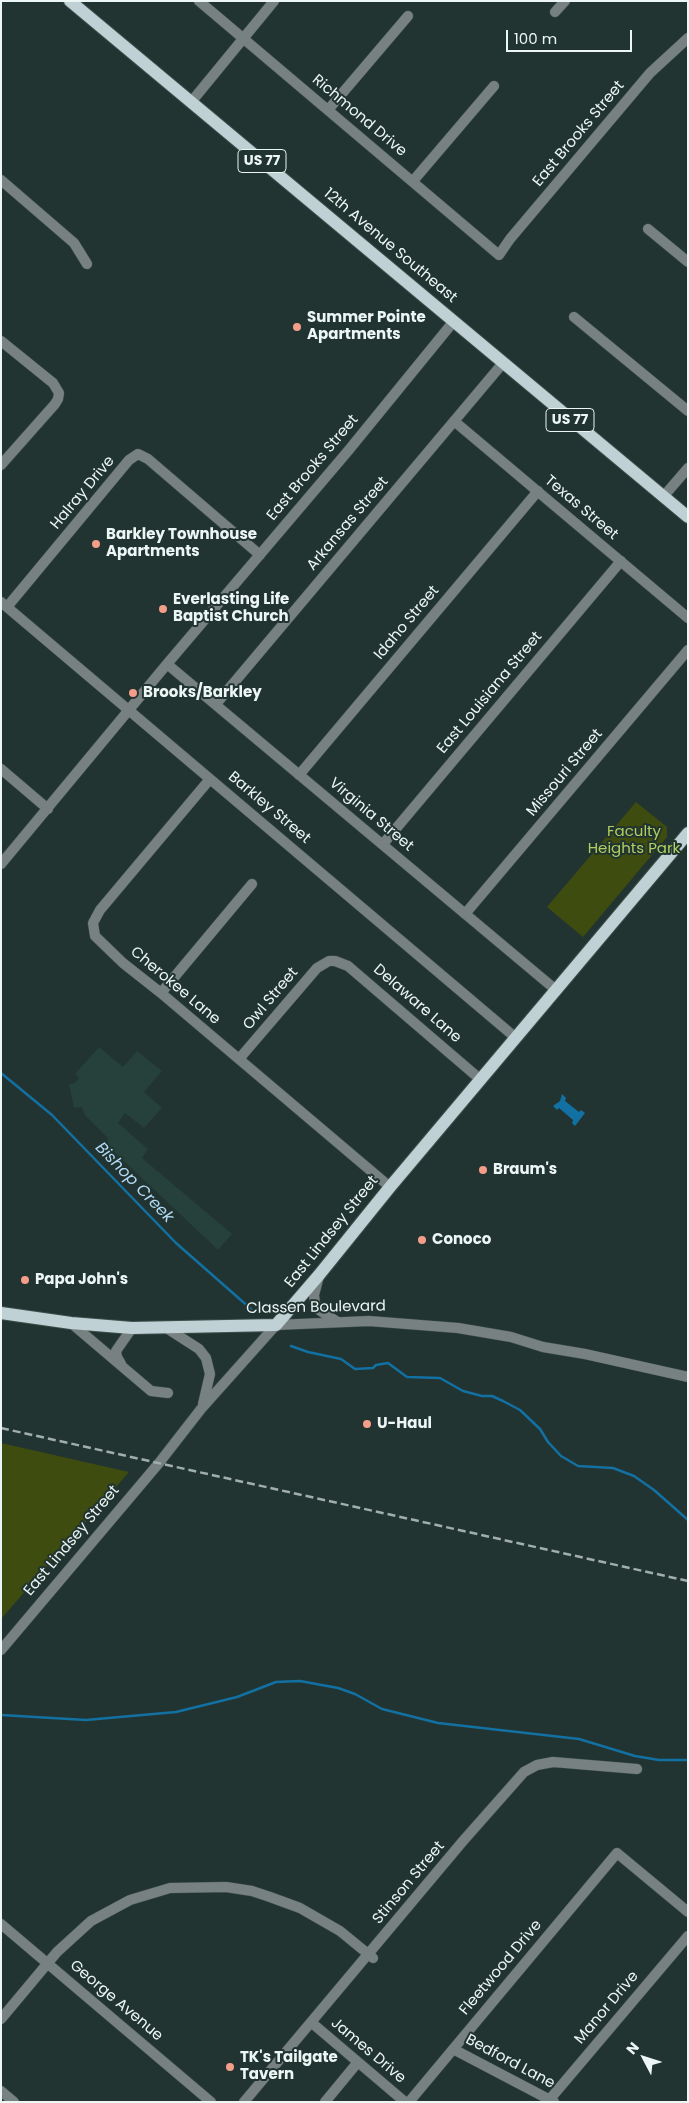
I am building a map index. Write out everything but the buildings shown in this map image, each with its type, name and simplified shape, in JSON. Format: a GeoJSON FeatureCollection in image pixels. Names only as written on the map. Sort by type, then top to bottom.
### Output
{"type":"FeatureCollection","features":[{"type":"Feature","properties":{"kind":"main road","name":"12th Avenue Southeast"},"geometry":{"type":"LineString","coordinates":[[70,1],[688,517]]}},
{"type":"Feature","properties":{"kind":"main road","name":"East Lindsey Street"},"geometry":{"type":"LineString","coordinates":[[276,1325],[320,1275],[390,1187],[688,833]]}},
{"type":"Feature","properties":{"kind":"main road","name":"Classen Boulevard"},"geometry":{"type":"LineString","coordinates":[[1,1313],[71,1323],[132,1328],[276,1325]]}},
{"type":"Feature","properties":{"kind":"street","name":"Richmond Drive"},"geometry":{"type":"LineString","coordinates":[[199,1],[499,255]]}},
{"type":"Feature","properties":{"kind":"street"},"geometry":{"type":"LineString","coordinates":[[192,101],[274,1]]}},
{"type":"Feature","properties":{"kind":"street"},"geometry":{"type":"LineString","coordinates":[[555,12],[565,1]]}},
{"type":"Feature","properties":{"kind":"street"},"geometry":{"type":"LineString","coordinates":[[328,110],[408,16]]}},
{"type":"Feature","properties":{"kind":"street","name":"East Brooks Street"},"geometry":{"type":"LineString","coordinates":[[499,255],[510,239],[650,74],[688,38]]}},
{"type":"Feature","properties":{"kind":"street"},"geometry":{"type":"LineString","coordinates":[[413,181],[494,86]]}},
{"type":"Feature","properties":{"kind":"street"},"geometry":{"type":"LineString","coordinates":[[1,180],[74,243],[86,264]]}},
{"type":"Feature","properties":{"kind":"street"},"geometry":{"type":"LineString","coordinates":[[648,229],[688,262]]}},
{"type":"Feature","properties":{"kind":"street"},"geometry":{"type":"LineString","coordinates":[[574,317],[688,411]]}},
{"type":"Feature","properties":{"kind":"street","name":"East Brooks Street"},"geometry":{"type":"LineString","coordinates":[[1,864],[454,321]]}},
{"type":"Feature","properties":{"kind":"street"},"geometry":{"type":"LineString","coordinates":[[1,341],[53,383],[59,393],[55,404],[1,466]]}},
{"type":"Feature","properties":{"kind":"street","name":"Arkansas Street"},"geometry":{"type":"LineString","coordinates":[[216,704],[503,363]]}},
{"type":"Feature","properties":{"kind":"street","name":"Texas Street"},"geometry":{"type":"LineString","coordinates":[[454,421],[688,618]]}},
{"type":"Feature","properties":{"kind":"street","name":"Halray Drive"},"geometry":{"type":"LineString","coordinates":[[4,605],[129,460],[138,454],[148,459],[260,555]]}},
{"type":"Feature","properties":{"kind":"street"},"geometry":{"type":"LineString","coordinates":[[663,497],[688,468]]}},
{"type":"Feature","properties":{"kind":"street","name":"Idaho Street"},"geometry":{"type":"LineString","coordinates":[[299,775],[538,491]]}},
{"type":"Feature","properties":{"kind":"street","name":"East Louisiana Street"},"geometry":{"type":"LineString","coordinates":[[383,844],[621,561]]}},
{"type":"Feature","properties":{"kind":"street","name":"Barkley Street"},"geometry":{"type":"LineString","coordinates":[[4,605],[516,1038]]}},
{"type":"Feature","properties":{"kind":"street","name":"Missouri Street"},"geometry":{"type":"LineString","coordinates":[[466,914],[688,650]]}},
{"type":"Feature","properties":{"kind":"street","name":"Virginia Street"},"geometry":{"type":"LineString","coordinates":[[167,664],[556,990]]}},
{"type":"Feature","properties":{"kind":"street"},"geometry":{"type":"LineString","coordinates":[[1,769],[48,809]]}},
{"type":"Feature","properties":{"kind":"street","name":"Cherokee Lane"},"geometry":{"type":"LineString","coordinates":[[210,779],[100,910],[93,923],[95,936],[100,943],[161,992],[390,1187]]}},
{"type":"Feature","properties":{"kind":"street"},"geometry":{"type":"LineString","coordinates":[[161,992],[252,884]]}},
{"type":"Feature","properties":{"kind":"street","name":"Owl Street"},"geometry":{"type":"LineString","coordinates":[[239,1059],[317,968],[329,961]]}},
{"type":"Feature","properties":{"kind":"street","name":"Delaware Lane"},"geometry":{"type":"LineString","coordinates":[[329,961],[335,961],[348,966],[481,1080]]}},
{"type":"Feature","properties":{"kind":"street"},"geometry":{"type":"LineString","coordinates":[[320,1275],[314,1295],[315,1304],[320,1310],[336,1321]]}},
{"type":"Feature","properties":{"kind":"street","name":"Classen Boulevard"},"geometry":{"type":"LineString","coordinates":[[276,1325],[336,1321],[388,1322],[458,1328],[688,1377]]}},
{"type":"Feature","properties":{"kind":"street"},"geometry":{"type":"LineString","coordinates":[[71,1323],[151,1391],[168,1393]]}},
{"type":"Feature","properties":{"kind":"street","name":"East Lindsey Street"},"geometry":{"type":"LineString","coordinates":[[1,1650],[159,1463],[201,1409],[276,1325]]}},
{"type":"Feature","properties":{"kind":"street"},"geometry":{"type":"LineString","coordinates":[[123,1367],[116,1351],[132,1328]]}},
{"type":"Feature","properties":{"kind":"street"},"geometry":{"type":"LineString","coordinates":[[168,1328],[195,1346],[206,1358],[210,1374],[201,1409]]}},
{"type":"Feature","properties":{"kind":"street","name":"Stinson Street"},"geometry":{"type":"LineString","coordinates":[[244,2102],[371,1956],[489,1811],[524,1772],[537,1766],[554,1762],[637,1769]]}},
{"type":"Feature","properties":{"kind":"street","name":"Fleetwood Drive"},"geometry":{"type":"LineString","coordinates":[[409,2102],[617,1853],[688,1912]]}},
{"type":"Feature","properties":{"kind":"street"},"geometry":{"type":"LineString","coordinates":[[1,2019],[48,1963],[83,1927],[112,1908],[153,1892],[170,1888],[226,1886],[284,1902],[340,1931],[371,1956]]}},
{"type":"Feature","properties":{"kind":"street","name":"George Avenue"},"geometry":{"type":"LineString","coordinates":[[1,1924],[211,2102]]}},
{"type":"Feature","properties":{"kind":"street","name":"Manor Drive"},"geometry":{"type":"LineString","coordinates":[[552,2101],[688,1936]]}},
{"type":"Feature","properties":{"kind":"street","name":"James Drive"},"geometry":{"type":"LineString","coordinates":[[312,2023],[405,2102]]}},
{"type":"Feature","properties":{"kind":"street","name":"Bedford Lane"},"geometry":{"type":"LineString","coordinates":[[453,2049],[552,2101]]}},
{"type":"Feature","properties":{"kind":"street"},"geometry":{"type":"LineString","coordinates":[[325,2102],[358,2062]]}},
{"type":"Feature","properties":{"kind":"street"},"geometry":{"type":"LineString","coordinates":[[1,2091],[14,2102]]}},
{"type":"Feature","properties":{"kind":"shaded area"},"geometry":{"type":"Polygon","coordinates":[[[99,1047],[123,1067],[137,1051],[162,1071],[144,1092],[162,1108],[144,1128],[125,1113],[118,1123],[148,1149],[142,1158],[232,1234],[218,1250],[108,1146],[108,1138],[85,1115],[82,1107],[74,1108],[69,1084],[75,1083],[79,1078],[75,1074],[99,1047]]]}},
{"type":"Feature","properties":{"kind":"green space","name":"Faculty Heights Park"},"geometry":{"type":"Polygon","coordinates":[[[636,802],[667,827],[667,837],[583,937],[547,907],[636,802]]]}},
{"type":"Feature","properties":{"kind":"green space"},"geometry":{"type":"Polygon","coordinates":[[[1,1443],[129,1472],[1,1619],[1,1443]]]}},
{"type":"Feature","properties":{"kind":"water"},"geometry":{"type":"Polygon","coordinates":[[[562,1094],[566,1098],[565,1101],[579,1112],[581,1110],[585,1113],[575,1126],[572,1123],[573,1120],[559,1108],[557,1110],[553,1106],[560,1101],[562,1094]]]}},
{"type":"Feature","properties":{"kind":"waterway","name":"Bishop Creek"},"geometry":{"type":"LineString","coordinates":[[1,1073],[52,1115],[176,1243],[251,1309]]}},
{"type":"Feature","properties":{"kind":"waterway","name":"Bishop Creek"},"geometry":{"type":"LineString","coordinates":[[291,1346],[308,1352],[341,1359],[355,1369],[373,1368],[376,1365],[388,1363],[407,1377],[440,1378],[463,1391],[482,1396],[492,1396],[520,1410],[540,1429],[548,1442],[561,1456],[578,1466],[613,1468],[634,1476],[654,1490],[688,1520]]}},
{"type":"Feature","properties":{"kind":"waterway"},"geometry":{"type":"LineString","coordinates":[[1,1715],[86,1720],[176,1712],[237,1697],[276,1682],[300,1681],[338,1688],[355,1694],[382,1709],[438,1723],[579,1739],[635,1756],[659,1760],[688,1760]]}},
{"type":"Feature","properties":{"kind":"railway"},"geometry":{"type":"LineString","coordinates":[[1,1428],[688,1581]]}},
{"type":"Feature","properties":{"kind":"place","name":"Summer Pointe Apartments"},"geometry":{"type":"Point","coordinates":[297,327]}},
{"type":"Feature","properties":{"kind":"place","name":"Barkley Townhouse Apartments"},"geometry":{"type":"Point","coordinates":[96,544]}},
{"type":"Feature","properties":{"kind":"place","name":"Everlasting Life Baptist Church"},"geometry":{"type":"Point","coordinates":[163,609]}},
{"type":"Feature","properties":{"kind":"place","name":"Brooks/Barkley"},"geometry":{"type":"Point","coordinates":[133,693]}},
{"type":"Feature","properties":{"kind":"place","name":"Braum's"},"geometry":{"type":"Point","coordinates":[483,1170]}},
{"type":"Feature","properties":{"kind":"place","name":"Conoco"},"geometry":{"type":"Point","coordinates":[422,1240]}},
{"type":"Feature","properties":{"kind":"place","name":"Papa John's"},"geometry":{"type":"Point","coordinates":[25,1280]}},
{"type":"Feature","properties":{"kind":"place","name":"U-Haul"},"geometry":{"type":"Point","coordinates":[367,1424]}},
{"type":"Feature","properties":{"kind":"place","name":"TK's Tailgate Tavern"},"geometry":{"type":"Point","coordinates":[230,2067]}}]}
